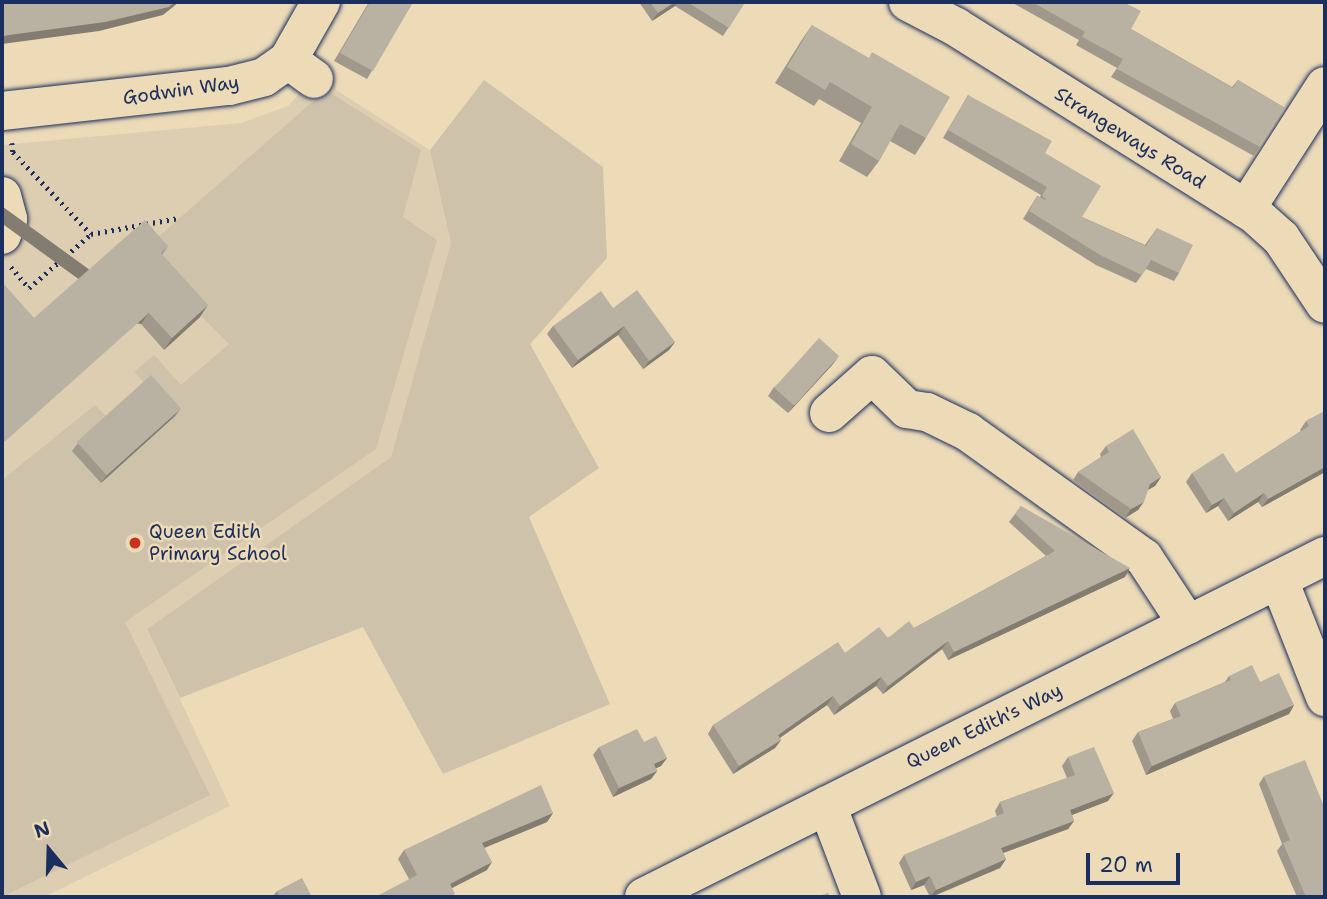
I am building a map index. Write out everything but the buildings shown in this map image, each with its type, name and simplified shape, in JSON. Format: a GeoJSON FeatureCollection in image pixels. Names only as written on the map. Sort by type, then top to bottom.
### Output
{"type":"FeatureCollection","features":[{"type":"Feature","properties":{"kind":"street","name":"Godwin Way"},"geometry":{"type":"LineString","coordinates":[[5,111],[229,86],[300,70],[321,2]]}},
{"type":"Feature","properties":{"kind":"street","name":"Strangeways Road"},"geometry":{"type":"LineString","coordinates":[[908,2],[956,27],[1246,209],[1281,238],[1325,304]]}},
{"type":"Feature","properties":{"kind":"street"},"geometry":{"type":"LineString","coordinates":[[1246,209],[1325,86]]}},
{"type":"Feature","properties":{"kind":"street"},"geometry":{"type":"LineString","coordinates":[[2,196],[8,219],[2,234]]}},
{"type":"Feature","properties":{"kind":"street"},"geometry":{"type":"LineString","coordinates":[[829,413],[872,375],[907,409],[927,412],[968,432],[1144,558],[1168,587],[1188,625]]}},
{"type":"Feature","properties":{"kind":"street","name":"Queen Edith's Way"},"geometry":{"type":"LineString","coordinates":[[645,897],[1325,556]]}},
{"type":"Feature","properties":{"kind":"street"},"geometry":{"type":"LineString","coordinates":[[1279,580],[1325,697]]}},
{"type":"Feature","properties":{"kind":"street"},"geometry":{"type":"LineString","coordinates":[[827,805],[862,897]]}},
{"type":"Feature","properties":{"kind":"path"},"geometry":{"type":"LineString","coordinates":[[5,111],[13,152],[91,234]]}},
{"type":"Feature","properties":{"kind":"path"},"geometry":{"type":"LineString","coordinates":[[2,256],[29,288],[91,234],[179,218]]}},
{"type":"Feature","properties":{"kind":"shaded area","name":"Queen Edith Primary School"},"geometry":{"type":"Polygon","coordinates":[[[321,69],[335,79],[336,90],[430,150],[452,243],[391,457],[147,629],[230,806],[44,897],[2,897],[2,145],[241,123],[288,106],[321,69]]]}},
{"type":"Feature","properties":{"kind":"shaded area"},"geometry":{"type":"Polygon","coordinates":[[[484,80],[603,167],[607,258],[530,344],[599,468],[529,517],[610,704],[443,774],[363,627],[180,698],[147,629],[391,457],[451,243],[430,150],[484,80]]]}},
{"type":"Feature","properties":{"kind":"shaded area","name":"Queen Edith Primary School"},"geometry":{"type":"Polygon","coordinates":[[[326,90],[421,150],[403,217],[437,240],[376,449],[125,622],[210,795],[2,897],[2,480],[95,405],[108,418],[101,483],[175,416],[134,372],[154,355],[181,385],[229,344],[179,294],[149,245],[326,90]]]}},
{"type":"Feature","properties":{"kind":"place","name":"Queen Edith Primary School"},"geometry":{"type":"Point","coordinates":[135,543]}}]}
